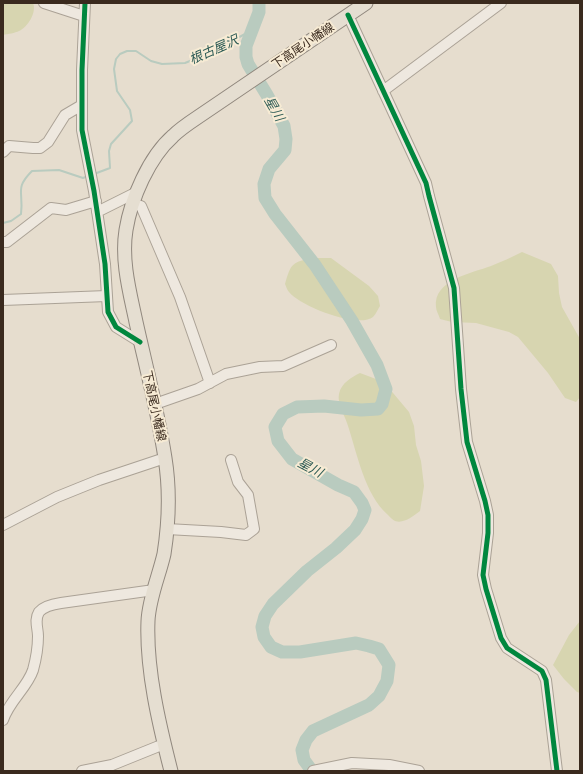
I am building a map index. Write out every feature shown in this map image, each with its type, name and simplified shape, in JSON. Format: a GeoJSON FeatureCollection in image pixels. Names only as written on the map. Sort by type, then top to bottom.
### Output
{"type":"FeatureCollection","features":[{"type":"Feature","properties":{"kind":"main road","name":"下高尾小幡線"},"geometry":{"type":"LineString","coordinates":[[171,771],[164,744],[149,659],[148,620],[154,590],[164,554],[167,529],[169,509],[165,458],[155,404],[131,299],[124,243],[126,228],[135,198],[158,152],[173,136],[198,117],[366,3]]}},
{"type":"Feature","properties":{"kind":"street"},"geometry":{"type":"LineString","coordinates":[[44,3],[84,16]]}},
{"type":"Feature","properties":{"kind":"street"},"geometry":{"type":"LineString","coordinates":[[85,3],[82,130],[96,201],[105,264],[108,312],[116,327],[140,342]]}},
{"type":"Feature","properties":{"kind":"street"},"geometry":{"type":"LineString","coordinates":[[383,91],[501,3]]}},
{"type":"Feature","properties":{"kind":"street"},"geometry":{"type":"LineString","coordinates":[[348,15],[426,183],[454,288],[461,389],[467,442],[488,515],[488,533],[483,575],[486,589],[501,638],[507,648],[542,671],[546,680],[557,771]]}},
{"type":"Feature","properties":{"kind":"street"},"geometry":{"type":"LineString","coordinates":[[3,152],[9,146],[40,148],[48,142],[65,115],[82,104]]}},
{"type":"Feature","properties":{"kind":"street"},"geometry":{"type":"LineString","coordinates":[[97,212],[135,198],[141,206],[177,290],[210,383]]}},
{"type":"Feature","properties":{"kind":"street"},"geometry":{"type":"LineString","coordinates":[[3,242],[7,242],[51,208],[66,210],[96,201]]}},
{"type":"Feature","properties":{"kind":"street"},"geometry":{"type":"LineString","coordinates":[[3,300],[107,296]]}},
{"type":"Feature","properties":{"kind":"street"},"geometry":{"type":"LineString","coordinates":[[155,404],[198,389],[226,374],[260,367],[283,366],[331,345]]}},
{"type":"Feature","properties":{"kind":"street"},"geometry":{"type":"LineString","coordinates":[[3,525],[57,497],[99,480],[165,458]]}},
{"type":"Feature","properties":{"kind":"street"},"geometry":{"type":"LineString","coordinates":[[167,529],[246,535],[254,529],[248,495],[238,482],[231,460]]}},
{"type":"Feature","properties":{"kind":"street"},"geometry":{"type":"LineString","coordinates":[[3,720],[11,705],[28,682],[33,669],[38,635],[36,619],[40,611],[49,605],[154,590]]}},
{"type":"Feature","properties":{"kind":"street"},"geometry":{"type":"LineString","coordinates":[[82,771],[112,765],[164,744]]}},
{"type":"Feature","properties":{"kind":"street"},"geometry":{"type":"LineString","coordinates":[[313,771],[352,763],[389,765],[419,771]]}},
{"type":"Feature","properties":{"kind":"shaded area"},"geometry":{"type":"Polygon","coordinates":[[[3,3],[33,3],[33,15],[26,26],[19,31],[3,35],[3,3]]]}},
{"type":"Feature","properties":{"kind":"shaded area"},"geometry":{"type":"Polygon","coordinates":[[[522,252],[551,264],[558,276],[562,307],[580,339],[580,397],[576,402],[565,398],[548,373],[518,337],[509,332],[476,323],[452,322],[440,319],[437,312],[437,298],[441,290],[447,284],[464,275],[491,266],[522,252]]]}},
{"type":"Feature","properties":{"kind":"shaded area"},"geometry":{"type":"Polygon","coordinates":[[[314,258],[331,258],[369,286],[378,296],[380,306],[373,317],[366,320],[343,318],[305,304],[289,292],[285,284],[291,268],[297,262],[314,258]]]}},
{"type":"Feature","properties":{"kind":"shaded area"},"geometry":{"type":"Polygon","coordinates":[[[360,373],[376,379],[388,387],[409,412],[414,426],[424,486],[420,511],[402,521],[398,522],[393,520],[373,496],[362,472],[340,405],[340,390],[344,384],[360,373]]]}},
{"type":"Feature","properties":{"kind":"shaded area"},"geometry":{"type":"Polygon","coordinates":[[[580,621],[580,693],[577,692],[564,679],[553,665],[569,635],[580,621]]]}},
{"type":"Feature","properties":{"kind":"waterway","name":"星川"},"geometry":{"type":"LineString","coordinates":[[259,3],[259,12],[246,46],[246,57],[248,64],[284,126],[286,139],[285,150],[269,169],[264,184],[265,198],[275,214],[315,265],[352,321],[377,365],[386,389],[382,404],[378,409],[361,410],[324,406],[297,407],[283,414],[275,427],[278,441],[292,459],[338,485],[354,492],[365,510],[362,519],[355,530],[336,548],[307,571],[273,604],[265,616],[262,627],[264,637],[271,647],[282,652],[300,652],[356,643],[379,649],[389,665],[387,681],[379,696],[369,705],[313,731],[306,740],[302,750],[304,760],[312,771]]}},
{"type":"Feature","properties":{"kind":"waterway","name":"根古屋沢"},"geometry":{"type":"LineString","coordinates":[[94,174],[110,168],[109,151],[111,144],[132,121],[130,110],[117,91],[114,69],[116,59],[120,54],[127,51],[136,51],[151,61],[162,64],[185,63],[212,52],[245,34],[251,33]]}},
{"type":"Feature","properties":{"kind":"waterway","name":"根古屋沢"},"geometry":{"type":"LineString","coordinates":[[3,223],[11,221],[21,214],[21,187],[26,177],[32,171],[59,170],[83,178],[88,176]]}},
{"type":"Feature","properties":{"kind":"cycle path"},"geometry":{"type":"LineString","coordinates":[[85,3],[82,70],[82,130],[94,191],[105,264],[108,312],[116,327],[140,342]]}},
{"type":"Feature","properties":{"kind":"cycle path"},"geometry":{"type":"LineString","coordinates":[[348,15],[426,183],[454,288],[461,389],[467,442],[488,515],[488,533],[483,575],[486,589],[501,638],[507,648],[542,671],[546,680],[557,771]]}}]}
